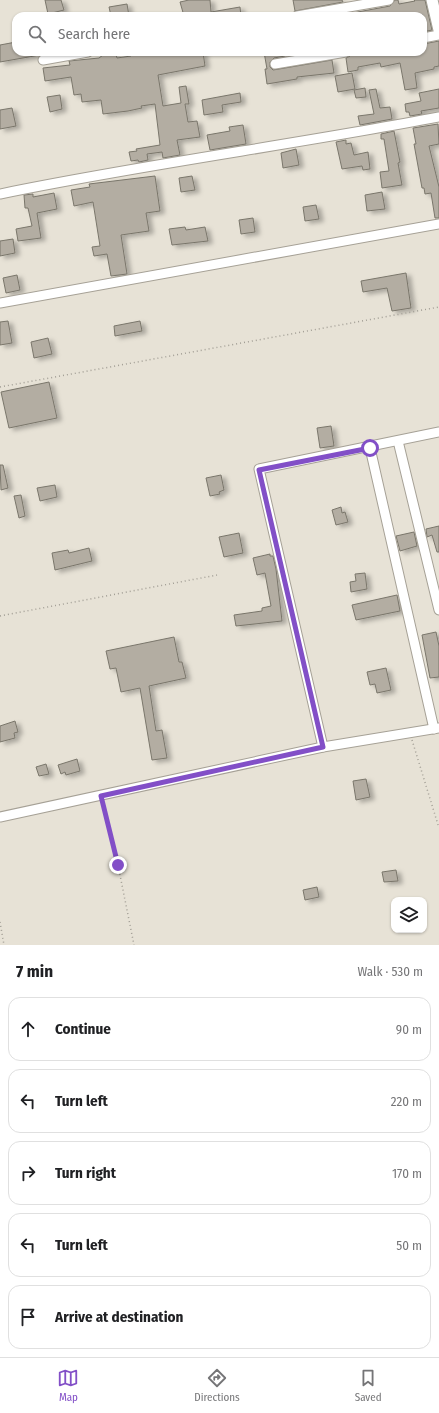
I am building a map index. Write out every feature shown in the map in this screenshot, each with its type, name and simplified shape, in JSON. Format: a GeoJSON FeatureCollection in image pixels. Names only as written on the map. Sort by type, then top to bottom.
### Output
{"type":"FeatureCollection","features":[{"type":"Feature","properties":{"kind":"street"},"geometry":{"type":"LineString","coordinates":[[320,12],[389,0]]}},
{"type":"Feature","properties":{"kind":"street"},"geometry":{"type":"LineString","coordinates":[[432,0],[439,30]]}},
{"type":"Feature","properties":{"kind":"street"},"geometry":{"type":"LineString","coordinates":[[427,38],[439,36]]}},
{"type":"Feature","properties":{"kind":"street"},"geometry":{"type":"LineString","coordinates":[[42,60],[65,56]]}},
{"type":"Feature","properties":{"kind":"street"},"geometry":{"type":"LineString","coordinates":[[275,64],[322,56]]}},
{"type":"Feature","properties":{"kind":"street"},"geometry":{"type":"LineString","coordinates":[[0,194],[51,183],[354,134],[439,117]]}},
{"type":"Feature","properties":{"kind":"street"},"geometry":{"type":"LineString","coordinates":[[0,303],[439,224]]}},
{"type":"Feature","properties":{"kind":"street"},"geometry":{"type":"LineString","coordinates":[[323,747],[259,470],[370,448],[439,432]]}},
{"type":"Feature","properties":{"kind":"street"},"geometry":{"type":"LineString","coordinates":[[398,441],[439,610]]}},
{"type":"Feature","properties":{"kind":"street"},"geometry":{"type":"LineString","coordinates":[[0,817],[323,747],[437,728],[370,448]]}},
{"type":"Feature","properties":{"kind":"path"},"geometry":{"type":"LineString","coordinates":[[0,387],[439,307]]}},
{"type":"Feature","properties":{"kind":"path"},"geometry":{"type":"LineString","coordinates":[[0,616],[217,575]]}},
{"type":"Feature","properties":{"kind":"path"},"geometry":{"type":"LineString","coordinates":[[409,733],[439,828]]}},
{"type":"Feature","properties":{"kind":"path"},"geometry":{"type":"LineString","coordinates":[[101,796],[118,865],[134,945]]}},
{"type":"Feature","properties":{"kind":"path"},"geometry":{"type":"LineString","coordinates":[[0,922],[4,945]]}},
{"type":"Feature","properties":{"kind":"building"},"geometry":{"type":"Polygon","coordinates":[[[45,0],[61,0],[64,10],[48,12],[45,0]]]}},
{"type":"Feature","properties":{"kind":"building"},"geometry":{"type":"Polygon","coordinates":[[[189,0],[210,0],[211,12],[183,12],[180,2],[189,0]]]}},
{"type":"Feature","properties":{"kind":"building"},"geometry":{"type":"Polygon","coordinates":[[[293,0],[342,0],[343,2],[295,11],[293,0]]]}},
{"type":"Feature","properties":{"kind":"building"},"geometry":{"type":"Polygon","coordinates":[[[395,0],[398,0],[399,4],[415,1],[414,0],[425,0],[432,30],[427,31],[427,12],[358,12],[390,6],[395,0]]]}},
{"type":"Feature","properties":{"kind":"building"},"geometry":{"type":"Polygon","coordinates":[[[127,4],[128,12],[110,12],[109,7],[127,4]]]}},
{"type":"Feature","properties":{"kind":"building"},"geometry":{"type":"Polygon","coordinates":[[[240,7],[241,12],[211,12],[240,7]]]}},
{"type":"Feature","properties":{"kind":"building"},"geometry":{"type":"Polygon","coordinates":[[[439,41],[439,66],[434,67],[434,69],[415,73],[417,88],[405,90],[400,63],[381,67],[380,63],[358,67],[358,70],[348,72],[346,58],[350,56],[427,56],[427,43],[439,41]]]}},
{"type":"Feature","properties":{"kind":"building"},"geometry":{"type":"Polygon","coordinates":[[[12,43],[12,56],[34,56],[0,62],[0,45],[12,43]]]}},
{"type":"Feature","properties":{"kind":"building"},"geometry":{"type":"Polygon","coordinates":[[[102,56],[116,56],[117,58],[131,56],[204,56],[205,66],[158,75],[163,106],[181,103],[179,87],[186,86],[189,104],[185,104],[188,122],[197,121],[200,137],[177,140],[180,155],[163,158],[162,152],[147,154],[148,160],[139,162],[138,160],[131,161],[129,152],[137,151],[136,149],[160,145],[155,104],[141,106],[142,108],[128,111],[103,114],[101,100],[82,102],[81,94],[74,95],[71,77],[45,81],[43,68],[70,65],[69,61],[99,58],[102,56]]]}},
{"type":"Feature","properties":{"kind":"building"},"geometry":{"type":"Polygon","coordinates":[[[265,56],[285,56],[274,58],[270,62],[270,67],[273,70],[332,60],[334,73],[297,77],[297,79],[267,84],[265,69],[267,69],[265,56]]]}},
{"type":"Feature","properties":{"kind":"building"},"geometry":{"type":"Polygon","coordinates":[[[352,73],[355,89],[338,92],[335,76],[352,73]]]}},
{"type":"Feature","properties":{"kind":"building"},"geometry":{"type":"Polygon","coordinates":[[[365,88],[366,97],[356,98],[354,90],[365,88]]]}},
{"type":"Feature","properties":{"kind":"building"},"geometry":{"type":"Polygon","coordinates":[[[376,89],[380,108],[390,107],[392,119],[360,125],[358,116],[374,114],[369,90],[376,89]]]}},
{"type":"Feature","properties":{"kind":"building"},"geometry":{"type":"Polygon","coordinates":[[[439,89],[439,108],[421,111],[422,114],[410,116],[409,112],[406,112],[405,104],[421,101],[419,93],[439,89]]]}},
{"type":"Feature","properties":{"kind":"building"},"geometry":{"type":"Polygon","coordinates":[[[240,93],[241,102],[222,105],[223,112],[204,115],[202,100],[240,93]]]}},
{"type":"Feature","properties":{"kind":"building"},"geometry":{"type":"Polygon","coordinates":[[[60,95],[62,109],[50,112],[47,97],[60,95]]]}},
{"type":"Feature","properties":{"kind":"building"},"geometry":{"type":"Polygon","coordinates":[[[12,108],[16,126],[0,129],[0,110],[12,108]]]}},
{"type":"Feature","properties":{"kind":"building"},"geometry":{"type":"Polygon","coordinates":[[[438,124],[439,144],[429,146],[439,187],[439,218],[435,218],[431,193],[425,194],[424,188],[422,188],[414,144],[416,144],[413,128],[438,124]]]}},
{"type":"Feature","properties":{"kind":"building"},"geometry":{"type":"Polygon","coordinates":[[[243,125],[246,144],[210,150],[207,135],[230,131],[229,127],[243,125]]]}},
{"type":"Feature","properties":{"kind":"building"},"geometry":{"type":"Polygon","coordinates":[[[394,131],[400,162],[398,163],[402,185],[382,188],[380,172],[389,171],[384,139],[381,139],[381,134],[394,131]]]}},
{"type":"Feature","properties":{"kind":"building"},"geometry":{"type":"Polygon","coordinates":[[[346,140],[346,144],[351,143],[354,155],[368,152],[370,169],[363,170],[362,166],[342,169],[336,142],[346,140]]]}},
{"type":"Feature","properties":{"kind":"building"},"geometry":{"type":"Polygon","coordinates":[[[296,149],[299,165],[283,168],[281,153],[296,149]]]}},
{"type":"Feature","properties":{"kind":"building"},"geometry":{"type":"Polygon","coordinates":[[[155,176],[160,211],[146,213],[149,231],[121,235],[127,274],[111,276],[107,254],[94,256],[92,247],[100,246],[93,202],[74,206],[71,190],[90,187],[89,184],[155,176]]]}},
{"type":"Feature","properties":{"kind":"building"},"geometry":{"type":"Polygon","coordinates":[[[192,176],[195,190],[181,192],[179,178],[192,176]]]}},
{"type":"Feature","properties":{"kind":"building"},"geometry":{"type":"Polygon","coordinates":[[[382,192],[385,209],[367,211],[365,195],[382,192]]]}},
{"type":"Feature","properties":{"kind":"building"},"geometry":{"type":"Polygon","coordinates":[[[54,193],[57,209],[37,213],[41,238],[18,241],[16,229],[32,226],[28,208],[25,208],[24,195],[33,194],[33,197],[54,193]]]}},
{"type":"Feature","properties":{"kind":"building"},"geometry":{"type":"Polygon","coordinates":[[[316,205],[319,219],[305,221],[303,207],[316,205]]]}},
{"type":"Feature","properties":{"kind":"building"},"geometry":{"type":"Polygon","coordinates":[[[253,218],[255,232],[241,234],[239,220],[253,218]]]}},
{"type":"Feature","properties":{"kind":"building"},"geometry":{"type":"Polygon","coordinates":[[[185,227],[186,230],[205,227],[208,241],[172,245],[169,229],[185,227]]]}},
{"type":"Feature","properties":{"kind":"building"},"geometry":{"type":"Polygon","coordinates":[[[13,239],[15,253],[0,256],[0,241],[13,239]]]}},
{"type":"Feature","properties":{"kind":"building"},"geometry":{"type":"Polygon","coordinates":[[[406,273],[411,308],[392,311],[387,288],[363,292],[361,281],[406,273]]]}},
{"type":"Feature","properties":{"kind":"building"},"geometry":{"type":"Polygon","coordinates":[[[17,275],[20,290],[6,293],[3,278],[17,275]]]}},
{"type":"Feature","properties":{"kind":"building"},"geometry":{"type":"Polygon","coordinates":[[[8,321],[12,343],[0,345],[0,322],[8,321]]]}},
{"type":"Feature","properties":{"kind":"building"},"geometry":{"type":"Polygon","coordinates":[[[140,321],[142,331],[115,336],[114,326],[140,321]]]}},
{"type":"Feature","properties":{"kind":"building"},"geometry":{"type":"Polygon","coordinates":[[[48,338],[52,354],[34,358],[31,342],[48,338]]]}},
{"type":"Feature","properties":{"kind":"building"},"geometry":{"type":"Polygon","coordinates":[[[49,382],[57,418],[9,428],[1,392],[49,382]]]}},
{"type":"Feature","properties":{"kind":"building"},"geometry":{"type":"Polygon","coordinates":[[[331,426],[334,446],[320,448],[317,428],[331,426]]]}},
{"type":"Feature","properties":{"kind":"building"},"geometry":{"type":"Polygon","coordinates":[[[0,465],[3,465],[8,488],[1,490],[0,465]]]}},
{"type":"Feature","properties":{"kind":"building"},"geometry":{"type":"Polygon","coordinates":[[[221,475],[224,490],[219,492],[220,494],[210,496],[206,478],[221,475]]]}},
{"type":"Feature","properties":{"kind":"building"},"geometry":{"type":"Polygon","coordinates":[[[55,485],[57,497],[40,501],[37,488],[55,485]]]}},
{"type":"Feature","properties":{"kind":"building"},"geometry":{"type":"Polygon","coordinates":[[[21,495],[25,516],[19,518],[14,496],[21,495]]]}},
{"type":"Feature","properties":{"kind":"building"},"geometry":{"type":"Polygon","coordinates":[[[341,507],[342,513],[345,512],[348,522],[336,525],[332,510],[341,507]]]}},
{"type":"Feature","properties":{"kind":"building"},"geometry":{"type":"Polygon","coordinates":[[[439,526],[439,552],[437,552],[432,535],[427,537],[426,529],[439,526]]]}},
{"type":"Feature","properties":{"kind":"building"},"geometry":{"type":"Polygon","coordinates":[[[414,532],[417,546],[400,551],[396,536],[414,532]]]}},
{"type":"Feature","properties":{"kind":"building"},"geometry":{"type":"Polygon","coordinates":[[[239,533],[243,553],[224,557],[219,537],[239,533]]]}},
{"type":"Feature","properties":{"kind":"building"},"geometry":{"type":"Polygon","coordinates":[[[89,548],[92,561],[55,570],[52,553],[68,550],[69,553],[89,548]]]}},
{"type":"Feature","properties":{"kind":"building"},"geometry":{"type":"Polygon","coordinates":[[[270,554],[270,556],[273,556],[276,569],[282,621],[236,626],[234,615],[262,611],[262,608],[271,606],[265,573],[257,575],[253,558],[270,554]]]}},
{"type":"Feature","properties":{"kind":"building"},"geometry":{"type":"Polygon","coordinates":[[[365,573],[367,589],[351,592],[350,582],[356,581],[355,574],[365,573]]]}},
{"type":"Feature","properties":{"kind":"building"},"geometry":{"type":"Polygon","coordinates":[[[397,595],[400,611],[356,620],[352,605],[397,595]]]}},
{"type":"Feature","properties":{"kind":"building"},"geometry":{"type":"Polygon","coordinates":[[[436,632],[439,646],[439,677],[430,678],[422,635],[436,632]]]}},
{"type":"Feature","properties":{"kind":"building"},"geometry":{"type":"Polygon","coordinates":[[[174,637],[179,662],[182,662],[186,678],[149,686],[156,731],[162,730],[167,758],[152,760],[140,688],[121,692],[116,668],[110,669],[106,651],[174,637]]]}},
{"type":"Feature","properties":{"kind":"building"},"geometry":{"type":"Polygon","coordinates":[[[386,668],[391,690],[377,693],[375,684],[370,685],[367,672],[386,668]]]}},
{"type":"Feature","properties":{"kind":"building"},"geometry":{"type":"Polygon","coordinates":[[[15,721],[18,732],[14,733],[15,738],[0,742],[0,726],[15,721]]]}},
{"type":"Feature","properties":{"kind":"building"},"geometry":{"type":"Polygon","coordinates":[[[77,759],[80,771],[66,775],[65,772],[61,774],[58,765],[77,759]]]}},
{"type":"Feature","properties":{"kind":"building"},"geometry":{"type":"Polygon","coordinates":[[[46,764],[49,774],[39,776],[36,767],[46,764]]]}},
{"type":"Feature","properties":{"kind":"building"},"geometry":{"type":"Polygon","coordinates":[[[366,779],[370,797],[356,800],[353,781],[366,779]]]}},
{"type":"Feature","properties":{"kind":"building"},"geometry":{"type":"Polygon","coordinates":[[[396,870],[398,881],[384,882],[382,872],[396,870]]]}},
{"type":"Feature","properties":{"kind":"building"},"geometry":{"type":"Polygon","coordinates":[[[317,887],[319,897],[305,900],[303,890],[317,887]]]}},
{"type":"Feature","properties":{"kind":"route"},"geometry":{"type":"LineString","coordinates":[[118,865],[101,796],[323,747],[259,470],[370,448]]}}]}
